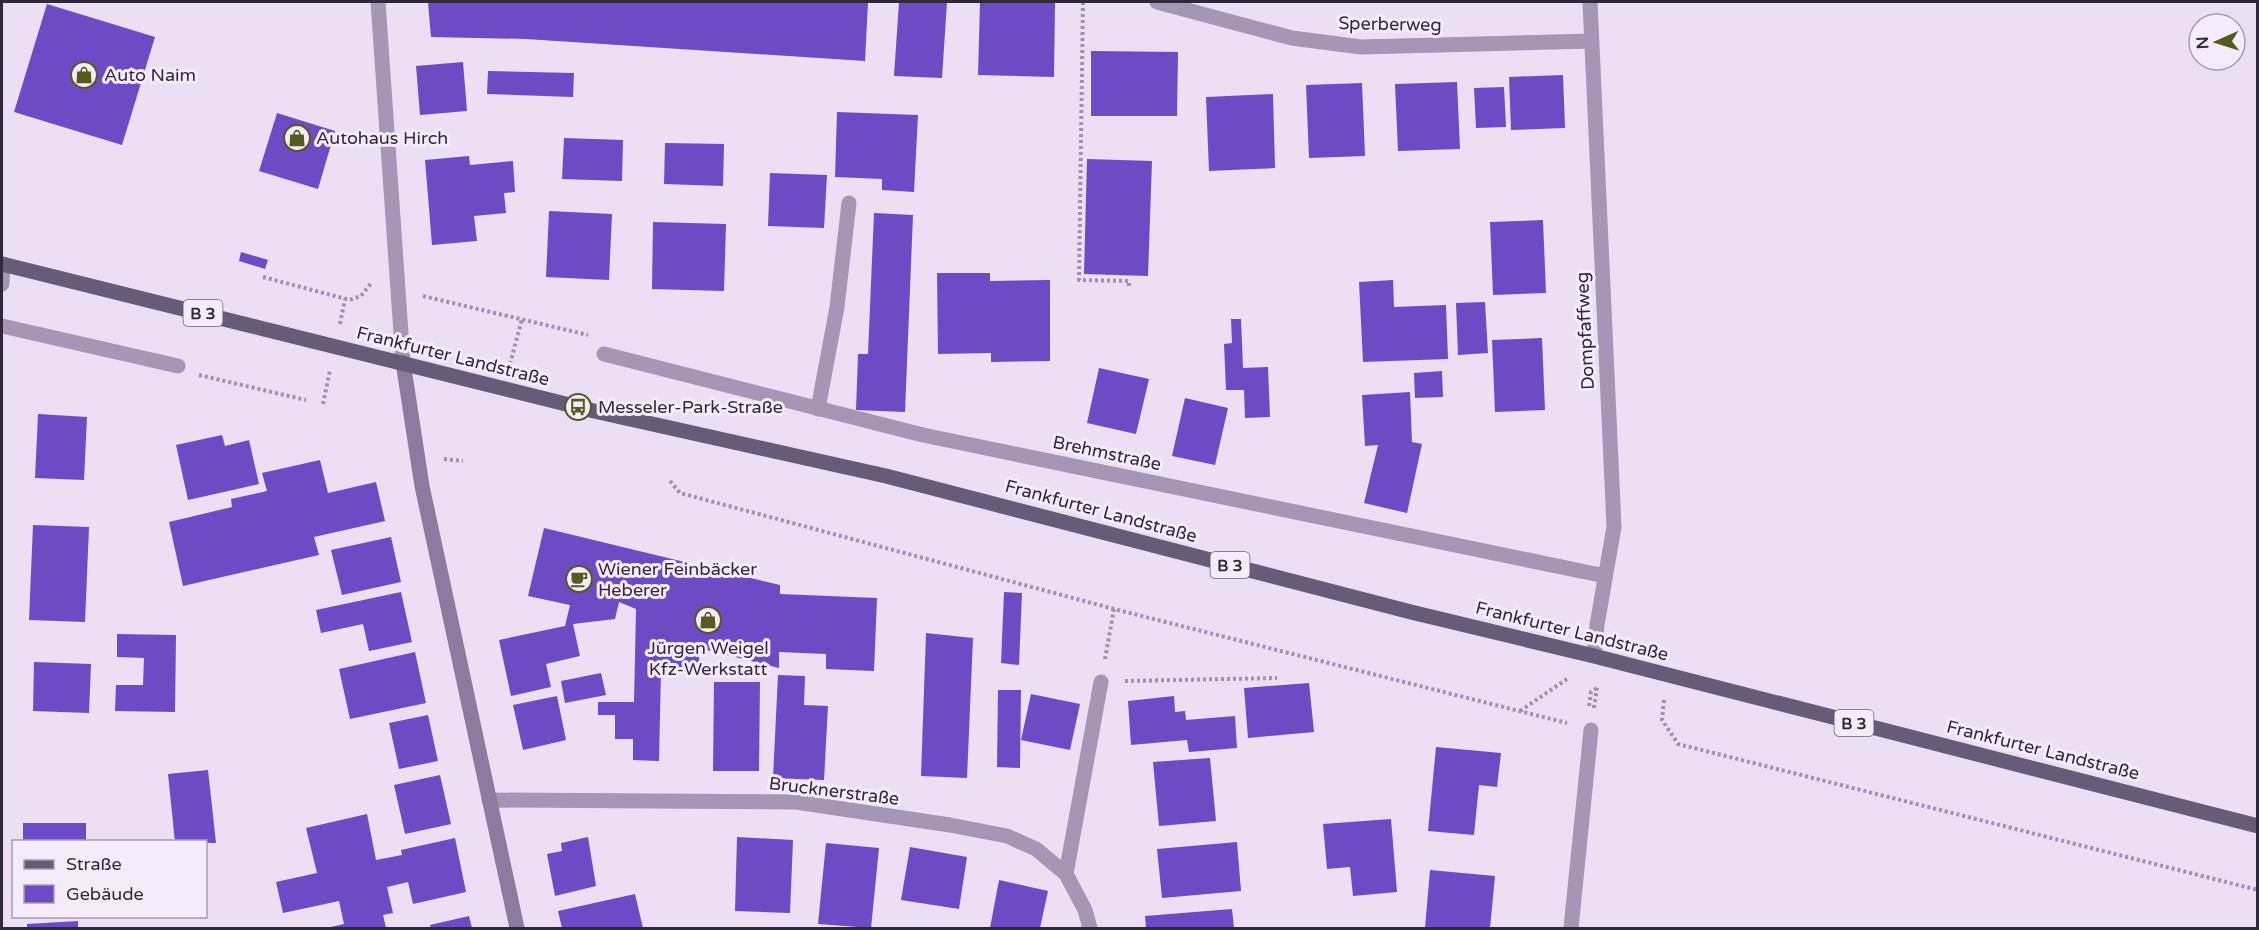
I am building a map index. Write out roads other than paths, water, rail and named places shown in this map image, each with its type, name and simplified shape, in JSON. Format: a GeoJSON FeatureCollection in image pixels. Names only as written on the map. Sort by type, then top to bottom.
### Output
{"type":"FeatureCollection","features":[{"type":"Feature","properties":{"kind":"main road","name":"Frankfurter Landstraße"},"geometry":{"type":"LineString","coordinates":[[2,264],[694,434],[886,476],[1400,609],[1594,656],[2258,826]]}},
{"type":"Feature","properties":{"kind":"street"},"geometry":{"type":"LineString","coordinates":[[378,2],[403,362],[422,486],[517,928]]}},
{"type":"Feature","properties":{"kind":"street","name":"Sperberweg"},"geometry":{"type":"LineString","coordinates":[[1157,2],[1292,38],[1361,47],[1592,41]]}},
{"type":"Feature","properties":{"kind":"street","name":"Dompfaffweg"},"geometry":{"type":"LineString","coordinates":[[1590,2],[1614,527],[1594,656]]}},
{"type":"Feature","properties":{"kind":"street"},"geometry":{"type":"LineString","coordinates":[[818,409],[837,307],[849,203]]}},
{"type":"Feature","properties":{"kind":"street"},"geometry":{"type":"LineString","coordinates":[[2,264],[2,284]]}},
{"type":"Feature","properties":{"kind":"street"},"geometry":{"type":"LineString","coordinates":[[2,326],[178,366]]}},
{"type":"Feature","properties":{"kind":"street","name":"Brehmstraße"},"geometry":{"type":"LineString","coordinates":[[604,354],[923,435],[1605,576]]}},
{"type":"Feature","properties":{"kind":"street"},"geometry":{"type":"LineString","coordinates":[[1065,874],[1101,682]]}},
{"type":"Feature","properties":{"kind":"street"},"geometry":{"type":"LineString","coordinates":[[1571,928],[1592,730]]}},
{"type":"Feature","properties":{"kind":"street","name":"Brucknerstraße"},"geometry":{"type":"LineString","coordinates":[[489,800],[796,802],[1007,836],[1036,849],[1065,874],[1085,910],[1090,928]]}},
{"type":"Feature","properties":{"kind":"place","name":"Auto Naim"},"geometry":{"type":"Point","coordinates":[84,75]}},
{"type":"Feature","properties":{"kind":"place","name":"Autohaus Hirch"},"geometry":{"type":"Point","coordinates":[297,138]}},
{"type":"Feature","properties":{"kind":"place","name":"Messeler-Park-Straße"},"geometry":{"type":"Point","coordinates":[578,407]}},
{"type":"Feature","properties":{"kind":"place","name":"Wiener Feinbäcker Heberer"},"geometry":{"type":"Point","coordinates":[579,579]}},
{"type":"Feature","properties":{"kind":"place","name":"Jürgen Weigel Kfz-Werkstatt"},"geometry":{"type":"Point","coordinates":[708,620]}}]}
